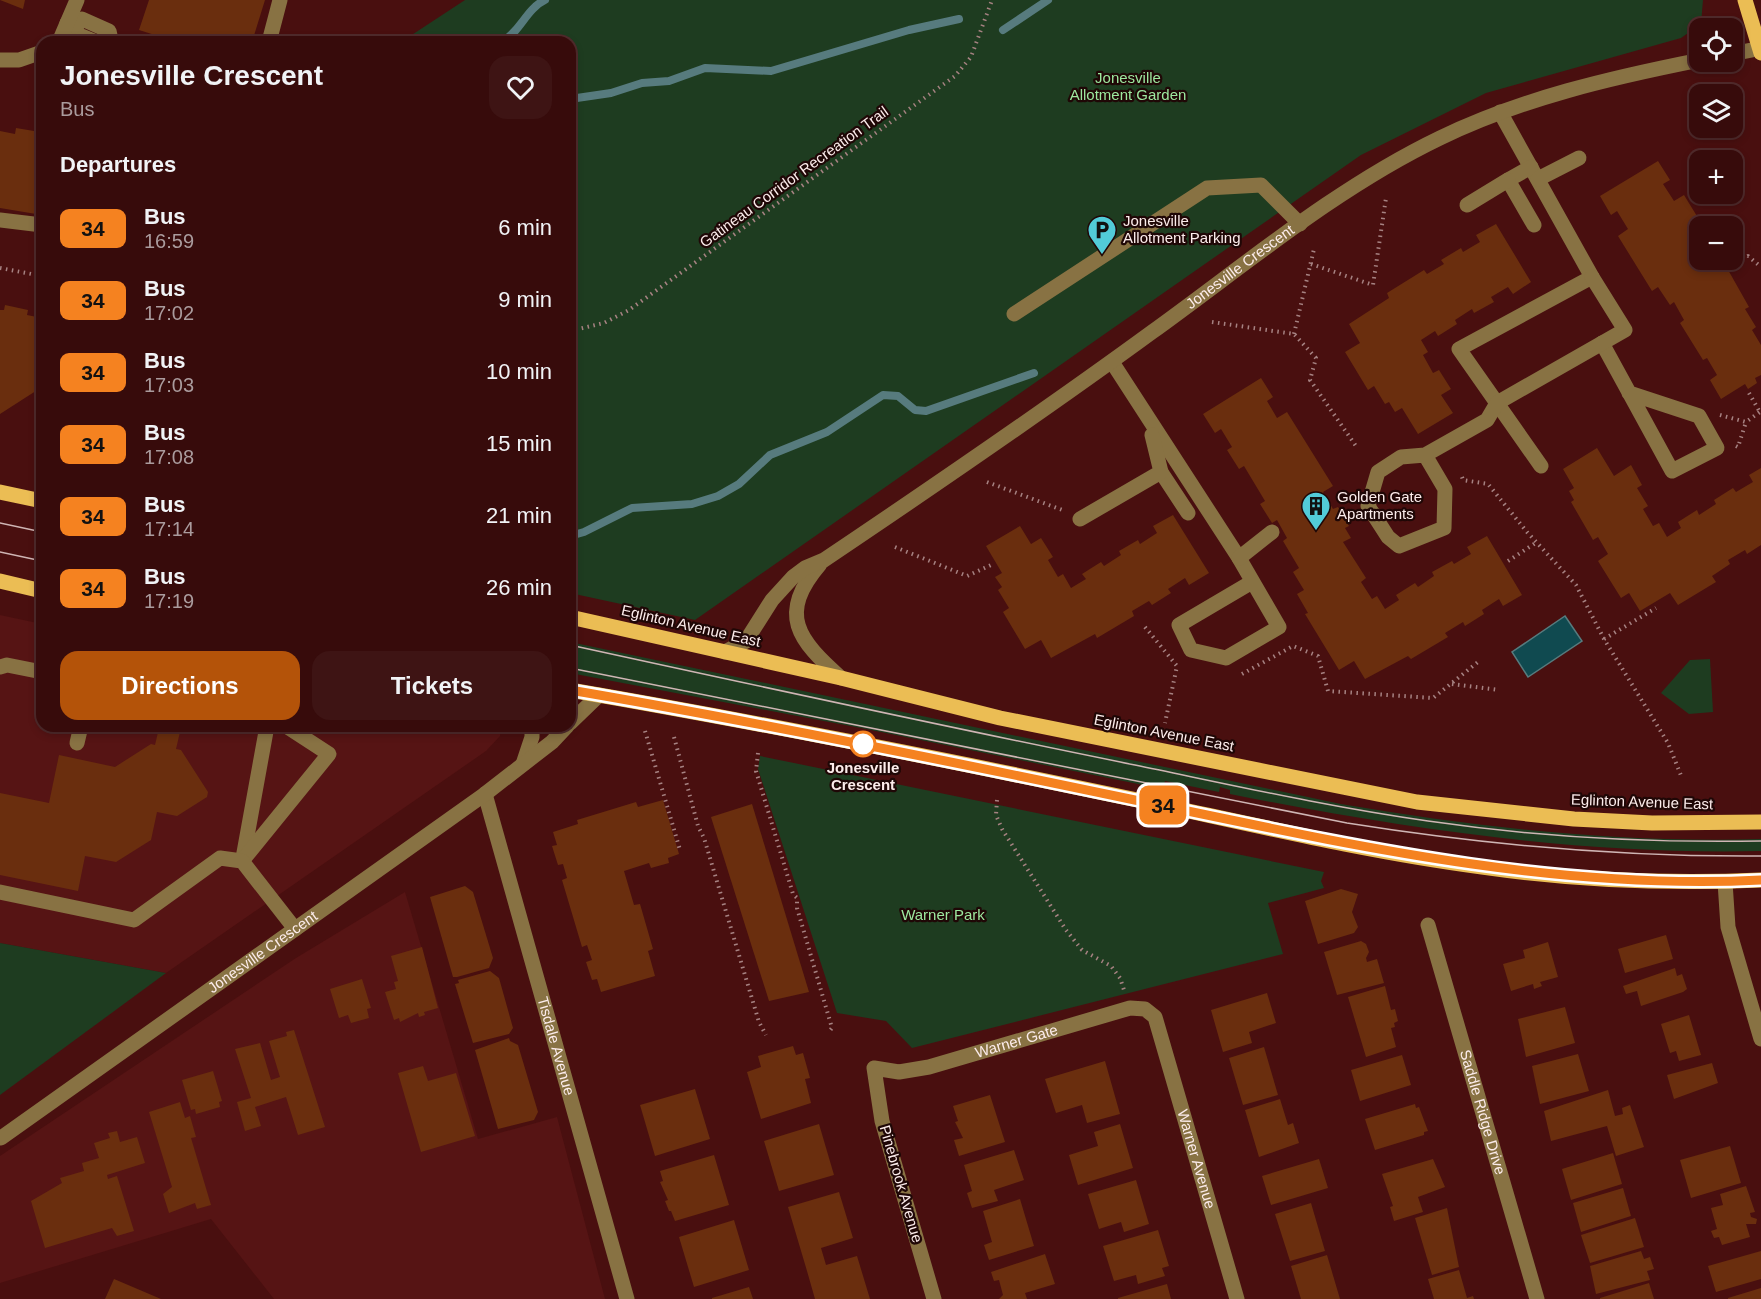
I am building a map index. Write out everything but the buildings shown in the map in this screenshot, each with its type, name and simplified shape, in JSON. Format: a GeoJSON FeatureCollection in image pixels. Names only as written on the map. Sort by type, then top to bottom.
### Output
{"type":"FeatureCollection","features":[{"type":"Feature","properties":{"kind":"main road"},"geometry":{"type":"LineString","coordinates":[[1745,0],[1760,49]]}},
{"type":"Feature","properties":{"kind":"main road"},"geometry":{"type":"LineString","coordinates":[[0,492],[36,500]]}},
{"type":"Feature","properties":{"kind":"main road"},"geometry":{"type":"LineString","coordinates":[[0,581],[36,590]]}},
{"type":"Feature","properties":{"kind":"main road","name":"Eglinton Avenue East"},"geometry":{"type":"LineString","coordinates":[[576,617],[841,678],[1000,718],[1417,802],[1574,819],[1652,823],[1761,822]]}},
{"type":"Feature","properties":{"kind":"main road"},"geometry":{"type":"LineString","coordinates":[[576,691],[864,744],[1251,824],[1482,867],[1603,878],[1725,882],[1761,880]]}},
{"type":"Feature","properties":{"kind":"street"},"geometry":{"type":"LineString","coordinates":[[63,36],[71,25],[77,0]]}},
{"type":"Feature","properties":{"kind":"street"},"geometry":{"type":"LineString","coordinates":[[271,36],[280,0]]}},
{"type":"Feature","properties":{"kind":"street"},"geometry":{"type":"LineString","coordinates":[[71,25],[79,35],[84,36]]}},
{"type":"Feature","properties":{"kind":"street"},"geometry":{"type":"LineString","coordinates":[[1743,52],[1760,49]]}},
{"type":"Feature","properties":{"kind":"street"},"geometry":{"type":"LineString","coordinates":[[0,60],[19,60],[36,54]]}},
{"type":"Feature","properties":{"kind":"street","name":"Jonesville Crescent"},"geometry":{"type":"LineString","coordinates":[[725,652],[746,641],[772,600],[793,577],[805,568],[824,560],[1112,362],[1300,224],[1369,178],[1440,139],[1500,112],[1605,79],[1689,62]]}},
{"type":"Feature","properties":{"kind":"street"},"geometry":{"type":"LineString","coordinates":[[1425,455],[1444,489],[1444,528],[1399,546],[1388,537],[1368,506],[1378,472],[1401,457],[1425,455],[1487,420],[1497,403],[1625,330],[1515,143],[1500,112]]}},
{"type":"Feature","properties":{"kind":"street"},"geometry":{"type":"LineString","coordinates":[[1467,205],[1508,180],[1579,158]]}},
{"type":"Feature","properties":{"kind":"street"},"geometry":{"type":"LineString","coordinates":[[1508,180],[1534,225]]}},
{"type":"Feature","properties":{"kind":"street"},"geometry":{"type":"LineString","coordinates":[[1014,314],[1206,188],[1261,185],[1300,224]]}},
{"type":"Feature","properties":{"kind":"street"},"geometry":{"type":"LineString","coordinates":[[0,220],[36,224]]}},
{"type":"Feature","properties":{"kind":"street"},"geometry":{"type":"LineString","coordinates":[[1541,466],[1460,349],[1592,277]]}},
{"type":"Feature","properties":{"kind":"street"},"geometry":{"type":"LineString","coordinates":[[1602,343],[1629,393],[1672,471],[1717,448],[1700,416],[1629,393]]}},
{"type":"Feature","properties":{"kind":"street"},"geometry":{"type":"LineString","coordinates":[[1112,362],[1149,423],[1239,558],[1279,627],[1226,658],[1191,650],[1179,626],[1252,582]]}},
{"type":"Feature","properties":{"kind":"street"},"geometry":{"type":"LineString","coordinates":[[1149,423],[1161,472],[1188,513]]}},
{"type":"Feature","properties":{"kind":"street"},"geometry":{"type":"LineString","coordinates":[[1080,519],[1161,472]]}},
{"type":"Feature","properties":{"kind":"street"},"geometry":{"type":"LineString","coordinates":[[1239,558],[1272,532]]}},
{"type":"Feature","properties":{"kind":"street","name":"Jonesville Crescent"},"geometry":{"type":"LineString","coordinates":[[824,560],[798,595],[796,612],[807,646],[841,678]]}},
{"type":"Feature","properties":{"kind":"street"},"geometry":{"type":"LineString","coordinates":[[0,667],[7,665],[36,671]]}},
{"type":"Feature","properties":{"kind":"street","name":"Jonesville Crescent"},"geometry":{"type":"LineString","coordinates":[[576,717],[599,695]]}},
{"type":"Feature","properties":{"kind":"street"},"geometry":{"type":"LineString","coordinates":[[77,743],[80,732]]}},
{"type":"Feature","properties":{"kind":"street"},"geometry":{"type":"LineString","coordinates":[[243,861],[266,732]]}},
{"type":"Feature","properties":{"kind":"street"},"geometry":{"type":"LineString","coordinates":[[243,861],[329,754],[295,732]]}},
{"type":"Feature","properties":{"kind":"street"},"geometry":{"type":"LineString","coordinates":[[523,764],[532,732]]}},
{"type":"Feature","properties":{"kind":"street","name":"Jonesville Crescent"},"geometry":{"type":"LineString","coordinates":[[1,1138],[485,794],[552,742],[561,732]]}},
{"type":"Feature","properties":{"kind":"street","name":"Tisdale Avenue"},"geometry":{"type":"LineString","coordinates":[[485,794],[627,1299]]}},
{"type":"Feature","properties":{"kind":"street"},"geometry":{"type":"LineString","coordinates":[[0,892],[134,920],[220,858],[243,861],[295,929]]}},
{"type":"Feature","properties":{"kind":"street"},"geometry":{"type":"LineString","coordinates":[[1725,882],[1728,927],[1761,1039]]}},
{"type":"Feature","properties":{"kind":"street","name":"Saddle Ridge Drive"},"geometry":{"type":"LineString","coordinates":[[1428,925],[1538,1299]]}},
{"type":"Feature","properties":{"kind":"street","name":"Warner Avenue"},"geometry":{"type":"LineString","coordinates":[[1130,1008],[1145,1009],[1155,1017],[1237,1299]]}},
{"type":"Feature","properties":{"kind":"street","name":"Warner Gate"},"geometry":{"type":"LineString","coordinates":[[874,1068],[899,1072],[929,1067],[1130,1008]]}},
{"type":"Feature","properties":{"kind":"street","name":"Pinebrook Avenue"},"geometry":{"type":"LineString","coordinates":[[874,1068],[882,1121],[934,1299]]}},
{"type":"Feature","properties":{"kind":"path","name":"Gatineau Corridor Recreation Trail"},"geometry":{"type":"LineString","coordinates":[[576,330],[604,323],[629,310],[955,76],[971,57],[992,0]]}},
{"type":"Feature","properties":{"kind":"path"},"geometry":{"type":"LineString","coordinates":[[1311,264],[1373,285],[1386,198]]}},
{"type":"Feature","properties":{"kind":"path"},"geometry":{"type":"LineString","coordinates":[[1294,334],[1314,249]]}},
{"type":"Feature","properties":{"kind":"path"},"geometry":{"type":"LineString","coordinates":[[1743,258],[1748,256],[1761,267]]}},
{"type":"Feature","properties":{"kind":"path"},"geometry":{"type":"LineString","coordinates":[[0,268],[36,275]]}},
{"type":"Feature","properties":{"kind":"path"},"geometry":{"type":"LineString","coordinates":[[1212,322],[1294,334],[1316,358],[1310,380],[1356,446]]}},
{"type":"Feature","properties":{"kind":"path"},"geometry":{"type":"LineString","coordinates":[[1716,414],[1746,422],[1760,412],[1749,393]]}},
{"type":"Feature","properties":{"kind":"path"},"geometry":{"type":"LineString","coordinates":[[1443,445],[1463,480],[1488,484],[1576,585],[1604,639],[1668,743],[1682,778]]}},
{"type":"Feature","properties":{"kind":"path"},"geometry":{"type":"LineString","coordinates":[[987,482],[1056,507],[1080,519]]}},
{"type":"Feature","properties":{"kind":"path"},"geometry":{"type":"LineString","coordinates":[[1508,561],[1537,542]]}},
{"type":"Feature","properties":{"kind":"path"},"geometry":{"type":"LineString","coordinates":[[895,547],[967,576],[992,565]]}},
{"type":"Feature","properties":{"kind":"path"},"geometry":{"type":"LineString","coordinates":[[1604,639],[1656,608]]}},
{"type":"Feature","properties":{"kind":"path"},"geometry":{"type":"LineString","coordinates":[[1145,627],[1177,666],[1189,669]]}},
{"type":"Feature","properties":{"kind":"path"},"geometry":{"type":"LineString","coordinates":[[1234,678],[1293,646],[1318,656],[1328,691],[1433,698],[1478,662]]}},
{"type":"Feature","properties":{"kind":"path"},"geometry":{"type":"LineString","coordinates":[[1166,723],[1177,666]]}},
{"type":"Feature","properties":{"kind":"path"},"geometry":{"type":"LineString","coordinates":[[1451,684],[1499,690]]}},
{"type":"Feature","properties":{"kind":"path"},"geometry":{"type":"LineString","coordinates":[[645,731],[680,850]]}},
{"type":"Feature","properties":{"kind":"path"},"geometry":{"type":"LineString","coordinates":[[674,737],[698,826],[704,838],[759,1022],[766,1035]]}},
{"type":"Feature","properties":{"kind":"path"},"geometry":{"type":"LineString","coordinates":[[758,753],[756,771],[793,894],[797,898],[796,909],[832,1028],[828,1033]]}},
{"type":"Feature","properties":{"kind":"path"},"geometry":{"type":"LineString","coordinates":[[997,800],[996,815],[1002,829],[1066,930],[1083,950],[1111,966],[1120,978],[1130,1008]]}},
{"type":"Feature","properties":{"kind":"shaded area"},"geometry":{"type":"Polygon","coordinates":[[[0,615],[36,623],[36,732],[500,732],[500,736],[486,751],[166,973],[0,943],[0,615]]]}},
{"type":"Feature","properties":{"kind":"shaded area"},"geometry":{"type":"Polygon","coordinates":[[[405,892],[478,1139],[557,1117],[605,1299],[274,1299],[211,1219],[0,1283],[0,1156],[296,958],[405,892]]]}},
{"type":"Feature","properties":{"kind":"green space","name":"Jonesville Allotment Garden"},"geometry":{"type":"Polygon","coordinates":[[[465,0],[1703,0],[1702,18],[1689,18],[1689,32],[1681,38],[1486,93],[1361,155],[695,620],[576,594],[576,36],[410,36],[465,0]]]}},
{"type":"Feature","properties":{"kind":"green space"},"geometry":{"type":"Polygon","coordinates":[[[576,643],[1341,804],[1445,820],[1550,832],[1655,839],[1761,839],[1761,851],[1627,849],[1494,837],[1296,807],[1230,794],[1230,790],[1220,787],[1219,792],[1165,781],[1163,789],[866,729],[576,674],[576,643]]]}},
{"type":"Feature","properties":{"kind":"green space"},"geometry":{"type":"Polygon","coordinates":[[[1710,659],[1713,712],[1689,714],[1661,693],[1690,660],[1710,659]]]}},
{"type":"Feature","properties":{"kind":"green space","name":"Warner Park"},"geometry":{"type":"Polygon","coordinates":[[[760,756],[1324,872],[1321,881],[1324,888],[1268,903],[1283,954],[912,1048],[886,1021],[837,1013],[758,769],[760,756]]]}},
{"type":"Feature","properties":{"kind":"green space"},"geometry":{"type":"Polygon","coordinates":[[[0,943],[166,973],[0,1095],[0,943]]]}},
{"type":"Feature","properties":{"kind":"water"},"geometry":{"type":"Polygon","coordinates":[[[1565,616],[1582,641],[1528,677],[1512,652],[1565,616]]]}},
{"type":"Feature","properties":{"kind":"waterway"},"geometry":{"type":"LineString","coordinates":[[510,36],[533,9],[545,0]]}},
{"type":"Feature","properties":{"kind":"waterway"},"geometry":{"type":"LineString","coordinates":[[1003,30],[1048,0]]}},
{"type":"Feature","properties":{"kind":"waterway"},"geometry":{"type":"LineString","coordinates":[[576,98],[611,93],[642,83],[669,81],[705,68],[771,71],[909,30],[959,19]]}},
{"type":"Feature","properties":{"kind":"waterway"},"geometry":{"type":"LineString","coordinates":[[576,534],[632,508],[692,504],[718,496],[739,484],[770,455],[827,432],[883,395],[898,396],[915,410],[926,411],[1034,373]]}},
{"type":"Feature","properties":{"kind":"tram line"},"geometry":{"type":"LineString","coordinates":[[0,523],[36,531]]}},
{"type":"Feature","properties":{"kind":"tram line"},"geometry":{"type":"LineString","coordinates":[[0,552],[36,560]]}},
{"type":"Feature","properties":{"kind":"tram line"},"geometry":{"type":"LineString","coordinates":[[576,646],[993,736],[1354,809],[1469,827],[1552,835],[1636,840],[1761,841]]}},
{"type":"Feature","properties":{"kind":"tram line"},"geometry":{"type":"LineString","coordinates":[[576,669],[1347,823],[1450,838],[1554,848],[1605,852],[1761,856]]}},
{"type":"Feature","properties":{"kind":"bus line","name":"34"},"geometry":{"type":"LineString","coordinates":[[576,691],[864,744],[1251,824],[1482,867],[1603,878],[1725,882],[1761,880]]}},
{"type":"Feature","properties":{"kind":"place","name":"Jonesville Allotment Parking"},"geometry":{"type":"Point","coordinates":[1102,256]}},
{"type":"Feature","properties":{"kind":"place","name":"Golden Gate Apartments"},"geometry":{"type":"Point","coordinates":[1316,532]}},
{"type":"Feature","properties":{"kind":"place","name":"Jonesville Crescent"},"geometry":{"type":"Point","coordinates":[863,744]}}]}
